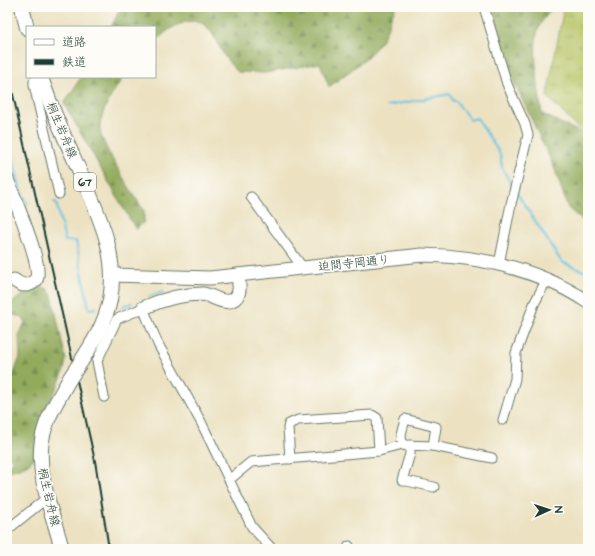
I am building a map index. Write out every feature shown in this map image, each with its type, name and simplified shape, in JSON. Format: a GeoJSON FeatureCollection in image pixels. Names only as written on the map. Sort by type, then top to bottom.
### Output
{"type":"FeatureCollection","features":[{"type":"Feature","properties":{"kind":"main road"},"geometry":{"type":"LineString","coordinates":[[22,7],[27,26]]}},
{"type":"Feature","properties":{"kind":"main road","name":"桐生岩舟線"},"geometry":{"type":"LineString","coordinates":[[41,78],[106,235],[110,249],[112,275],[107,312],[98,335],[70,378],[50,414],[42,440],[42,467],[48,497],[62,549]]}},
{"type":"Feature","properties":{"kind":"street"},"geometry":{"type":"LineString","coordinates":[[484,7],[507,84],[525,124],[528,135],[511,204],[499,264]]}},
{"type":"Feature","properties":{"kind":"street"},"geometry":{"type":"LineString","coordinates":[[39,78],[34,81],[34,86],[59,194]]}},
{"type":"Feature","properties":{"kind":"street"},"geometry":{"type":"LineString","coordinates":[[7,179],[30,240],[38,273],[36,280],[28,285],[19,284],[14,280]]}},
{"type":"Feature","properties":{"kind":"street"},"geometry":{"type":"LineString","coordinates":[[251,197],[303,268]]}},
{"type":"Feature","properties":{"kind":"street","name":"迫間寺岡通り"},"geometry":{"type":"LineString","coordinates":[[112,275],[176,278],[238,275],[422,255],[465,257],[499,264],[546,279],[588,302]]}},
{"type":"Feature","properties":{"kind":"street"},"geometry":{"type":"LineString","coordinates":[[104,397],[97,361],[117,319],[164,299],[181,295],[204,294],[225,301],[231,301],[236,297],[239,290],[238,275]]}},
{"type":"Feature","properties":{"kind":"street"},"geometry":{"type":"LineString","coordinates":[[503,420],[515,379],[516,353],[534,304],[546,279]]}},
{"type":"Feature","properties":{"kind":"street"},"geometry":{"type":"LineString","coordinates":[[143,308],[158,344],[230,479],[252,527],[272,549]]}},
{"type":"Feature","properties":{"kind":"street"},"geometry":{"type":"LineString","coordinates":[[290,459],[288,428],[289,424],[298,420],[372,415],[377,418],[379,451]]}},
{"type":"Feature","properties":{"kind":"street"},"geometry":{"type":"LineString","coordinates":[[433,446],[436,427],[405,418],[401,434],[410,454],[402,480],[434,487]]}},
{"type":"Feature","properties":{"kind":"street"},"geometry":{"type":"LineString","coordinates":[[230,479],[251,462],[379,451],[406,445],[433,446],[492,458]]}},
{"type":"Feature","properties":{"kind":"street"},"geometry":{"type":"LineString","coordinates":[[7,530],[48,497]]}},
{"type":"Feature","properties":{"kind":"green space"},"geometry":{"type":"Polygon","coordinates":[[[121,7],[396,7],[380,43],[359,64],[329,87],[320,63],[265,73],[238,72],[227,60],[210,31],[199,22],[192,21],[175,26],[156,41],[156,26],[112,26],[121,7]]]}},
{"type":"Feature","properties":{"kind":"green space"},"geometry":{"type":"Polygon","coordinates":[[[493,7],[554,7],[540,24],[537,36],[536,70],[542,114],[588,136],[588,222],[578,217],[568,208],[554,167],[511,76],[493,7]]]}},
{"type":"Feature","properties":{"kind":"green space"},"geometry":{"type":"Polygon","coordinates":[[[564,7],[588,7],[588,139],[547,96],[564,7]]]}},
{"type":"Feature","properties":{"kind":"green space"},"geometry":{"type":"Polygon","coordinates":[[[80,78],[122,78],[105,109],[100,123],[100,130],[106,147],[144,211],[144,222],[136,230],[64,104],[80,78]]]}},
{"type":"Feature","properties":{"kind":"green space"},"geometry":{"type":"Polygon","coordinates":[[[42,287],[48,289],[52,296],[66,360],[62,377],[40,423],[35,452],[32,460],[24,466],[7,472],[7,466],[13,461],[7,455],[7,392],[20,357],[19,336],[25,322],[22,317],[13,315],[10,312],[9,307],[12,303],[28,292],[42,287]]]}},
{"type":"Feature","properties":{"kind":"waterway"},"geometry":{"type":"LineString","coordinates":[[387,106],[450,94],[453,101],[456,101],[470,120],[477,118],[500,154],[502,167],[512,186]]}},
{"type":"Feature","properties":{"kind":"waterway"},"geometry":{"type":"LineString","coordinates":[[7,132],[21,192],[28,203]]}},
{"type":"Feature","properties":{"kind":"waterway"},"geometry":{"type":"LineString","coordinates":[[517,193],[562,262],[588,273]]}},
{"type":"Feature","properties":{"kind":"waterway"},"geometry":{"type":"LineString","coordinates":[[54,202],[56,202],[65,241],[76,241],[89,309],[96,308]]}},
{"type":"Feature","properties":{"kind":"waterway"},"geometry":{"type":"LineString","coordinates":[[149,296],[163,292]]}},
{"type":"Feature","properties":{"kind":"waterway"},"geometry":{"type":"LineString","coordinates":[[123,306],[132,303]]}},
{"type":"Feature","properties":{"kind":"railway"},"geometry":{"type":"LineString","coordinates":[[7,68],[95,461],[109,549]]}}]}
